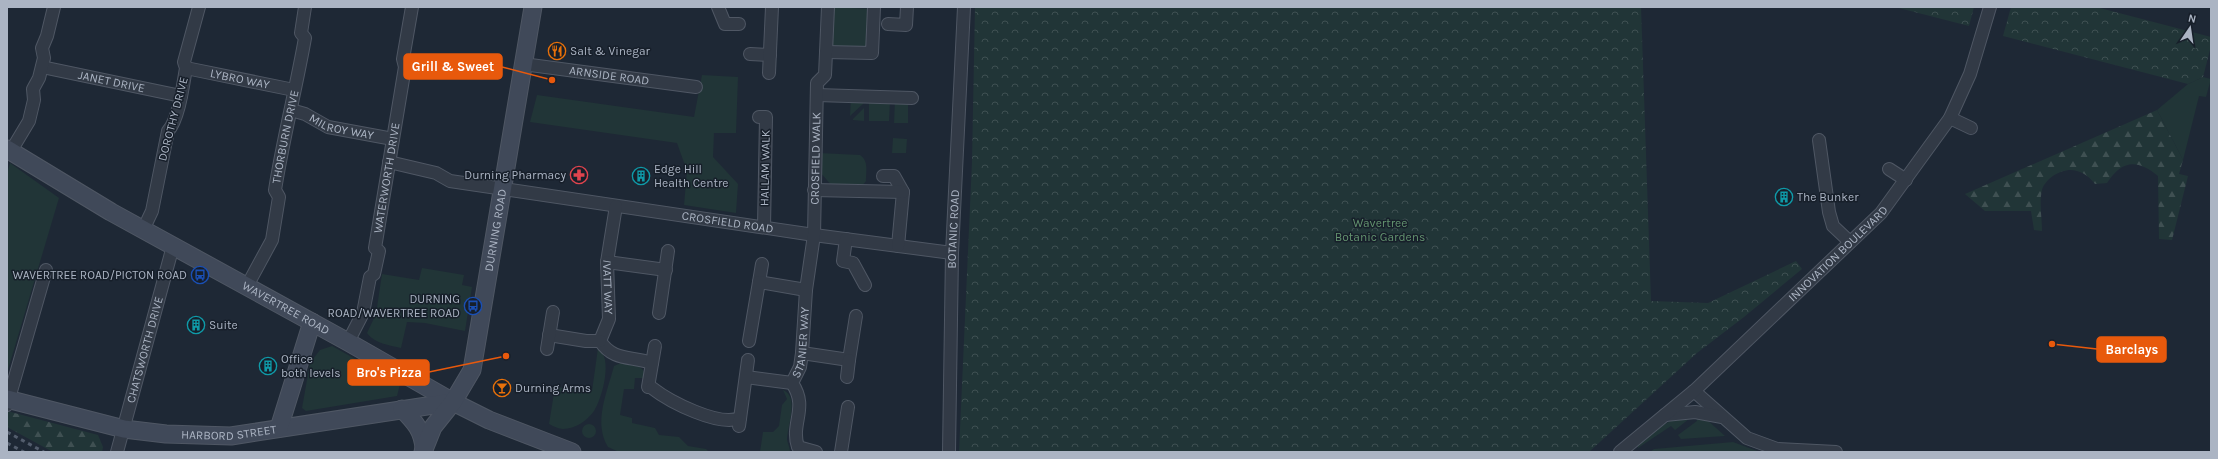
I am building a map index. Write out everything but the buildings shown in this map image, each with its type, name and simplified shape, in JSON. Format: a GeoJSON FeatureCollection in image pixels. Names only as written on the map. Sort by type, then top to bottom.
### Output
{"type":"FeatureCollection","features":[{"type":"Feature","properties":{"kind":"main road","name":"DURNING ROAD"},"geometry":{"type":"LineString","coordinates":[[423,451],[433,427],[453,402],[470,374],[473,365],[533,7]]}},
{"type":"Feature","properties":{"kind":"main road","name":"WAVERTREE ROAD"},"geometry":{"type":"LineString","coordinates":[[9,150],[143,230],[312,322],[453,402],[488,420],[572,452]]}},
{"type":"Feature","properties":{"kind":"main road"},"geometry":{"type":"LineString","coordinates":[[279,428],[312,322]]}},
{"type":"Feature","properties":{"kind":"main road","name":"HARBORD STREET"},"geometry":{"type":"LineString","coordinates":[[8,401],[124,429],[166,434],[231,436],[453,402]]}},
{"type":"Feature","properties":{"kind":"main road"},"geometry":{"type":"LineString","coordinates":[[402,409],[418,426],[423,437],[423,451]]}},
{"type":"Feature","properties":{"kind":"street"},"geometry":{"type":"LineString","coordinates":[[9,150],[29,121],[34,100],[33,89],[42,67],[44,58],[42,48],[48,36],[54,7]]}},
{"type":"Feature","properties":{"kind":"street","name":"DOROTHY DRIVE"},"geometry":{"type":"LineString","coordinates":[[143,230],[152,211],[168,131],[173,126],[181,96],[186,68],[184,62],[199,7]]}},
{"type":"Feature","properties":{"kind":"street","name":"THORBURN DRIVE"},"geometry":{"type":"LineString","coordinates":[[247,286],[272,240],[279,197],[275,190],[284,135],[298,78],[305,38],[301,33],[305,7]]}},
{"type":"Feature","properties":{"kind":"street","name":"WATERWORTH DRIVE"},"geometry":{"type":"LineString","coordinates":[[348,342],[364,313],[370,277],[374,274],[379,251],[375,248],[405,67],[403,59],[412,7]]}},
{"type":"Feature","properties":{"kind":"street"},"geometry":{"type":"LineString","coordinates":[[718,7],[725,24],[739,24]]}},
{"type":"Feature","properties":{"kind":"street"},"geometry":{"type":"LineString","coordinates":[[769,73],[772,7]]}},
{"type":"Feature","properties":{"kind":"street"},"geometry":{"type":"LineString","coordinates":[[828,7],[825,75],[817,89],[912,98]]}},
{"type":"Feature","properties":{"kind":"street"},"geometry":{"type":"LineString","coordinates":[[826,52],[872,54],[874,7]]}},
{"type":"Feature","properties":{"kind":"street"},"geometry":{"type":"LineString","coordinates":[[888,24],[906,25],[907,7]]}},
{"type":"Feature","properties":{"kind":"street","name":"BOTANIC ROAD"},"geometry":{"type":"LineString","coordinates":[[949,452],[952,253],[964,7]]}},
{"type":"Feature","properties":{"kind":"street","name":"INNOVATION BOULEVARD"},"geometry":{"type":"LineString","coordinates":[[1620,452],[1694,391],[1881,213],[1950,118],[1970,74],[1990,7]]}},
{"type":"Feature","properties":{"kind":"street"},"geometry":{"type":"LineString","coordinates":[[750,54],[770,55]]}},
{"type":"Feature","properties":{"kind":"street","name":"ARNSIDE ROAD"},"geometry":{"type":"LineString","coordinates":[[523,64],[696,88]]}},
{"type":"Feature","properties":{"kind":"street","name":"JANET DRIVE"},"geometry":{"type":"LineString","coordinates":[[42,67],[181,96]]}},
{"type":"Feature","properties":{"kind":"street","name":"LYBRO WAY"},"geometry":{"type":"LineString","coordinates":[[186,68],[294,90]]}},
{"type":"Feature","properties":{"kind":"street","name":"CROSFIELD WALK"},"geometry":{"type":"LineString","coordinates":[[814,235],[817,89]]}},
{"type":"Feature","properties":{"kind":"street","name":"MILROY WAY"},"geometry":{"type":"LineString","coordinates":[[291,110],[305,114],[328,127],[393,139]]}},
{"type":"Feature","properties":{"kind":"street","name":"HALLAM WALK"},"geometry":{"type":"LineString","coordinates":[[759,117],[766,117],[764,227]]}},
{"type":"Feature","properties":{"kind":"street"},"geometry":{"type":"LineString","coordinates":[[1950,118],[1971,128]]}},
{"type":"Feature","properties":{"kind":"street"},"geometry":{"type":"LineString","coordinates":[[1819,140],[1829,212],[1833,226],[1850,242]]}},
{"type":"Feature","properties":{"kind":"street","name":"CROSFIELD ROAD"},"geometry":{"type":"LineString","coordinates":[[389,162],[436,174],[450,182],[814,235],[952,253]]}},
{"type":"Feature","properties":{"kind":"street"},"geometry":{"type":"LineString","coordinates":[[1889,169],[1906,180]]}},
{"type":"Feature","properties":{"kind":"street"},"geometry":{"type":"LineString","coordinates":[[883,176],[894,176],[903,192],[898,246]]}},
{"type":"Feature","properties":{"kind":"street"},"geometry":{"type":"LineString","coordinates":[[814,190],[903,192]]}},
{"type":"Feature","properties":{"kind":"street","name":"IVATT WAY"},"geometry":{"type":"LineString","coordinates":[[600,341],[609,319],[607,262],[616,206]]}},
{"type":"Feature","properties":{"kind":"street","name":"STANIER WAY"},"geometry":{"type":"LineString","coordinates":[[814,235],[806,290],[800,367],[792,382],[800,397],[795,438],[798,447],[816,452]]}},
{"type":"Feature","properties":{"kind":"street"},"geometry":{"type":"LineString","coordinates":[[846,239],[843,261],[853,263],[865,285]]}},
{"type":"Feature","properties":{"kind":"street","name":"CHATSWORTH DRIVE"},"geometry":{"type":"LineString","coordinates":[[117,452],[173,246]]}},
{"type":"Feature","properties":{"kind":"street"},"geometry":{"type":"LineString","coordinates":[[660,313],[668,251]]}},
{"type":"Feature","properties":{"kind":"street"},"geometry":{"type":"LineString","coordinates":[[607,262],[666,270]]}},
{"type":"Feature","properties":{"kind":"street"},"geometry":{"type":"LineString","coordinates":[[749,341],[762,264]]}},
{"type":"Feature","properties":{"kind":"street"},"geometry":{"type":"LineString","coordinates":[[8,401],[46,270]]}},
{"type":"Feature","properties":{"kind":"street"},"geometry":{"type":"LineString","coordinates":[[759,282],[806,290]]}},
{"type":"Feature","properties":{"kind":"street"},"geometry":{"type":"LineString","coordinates":[[547,349],[553,312]]}},
{"type":"Feature","properties":{"kind":"street"},"geometry":{"type":"LineString","coordinates":[[847,377],[856,316]]}},
{"type":"Feature","properties":{"kind":"street"},"geometry":{"type":"LineString","coordinates":[[549,335],[586,341],[600,341],[610,353],[652,363]]}},
{"type":"Feature","properties":{"kind":"street"},"geometry":{"type":"LineString","coordinates":[[655,346],[648,388],[709,418],[740,422],[748,360]]}},
{"type":"Feature","properties":{"kind":"street"},"geometry":{"type":"LineString","coordinates":[[802,353],[849,360]]}},
{"type":"Feature","properties":{"kind":"street"},"geometry":{"type":"LineString","coordinates":[[746,377],[792,382]]}},
{"type":"Feature","properties":{"kind":"street"},"geometry":{"type":"LineString","coordinates":[[1694,391],[1747,438],[1776,449],[1836,452]]}},
{"type":"Feature","properties":{"kind":"street"},"geometry":{"type":"LineString","coordinates":[[841,452],[848,407]]}},
{"type":"Feature","properties":{"kind":"street"},"geometry":{"type":"LineString","coordinates":[[1664,415],[1695,412],[1723,417]]}},
{"type":"Feature","properties":{"kind":"green space"},"geometry":{"type":"Polygon","coordinates":[[[832,7],[872,9],[871,47],[834,49],[830,45],[832,7]]]}},
{"type":"Feature","properties":{"kind":"green space","name":"Wavertree Botanic Gardens"},"geometry":{"type":"Polygon","coordinates":[[[975,7],[1641,7],[1651,301],[1708,303],[1796,261],[1802,269],[1744,317],[1697,353],[1589,452],[959,452],[972,162],[975,7]]]}},
{"type":"Feature","properties":{"kind":"green space"},"geometry":{"type":"Polygon","coordinates":[[[1895,7],[1974,7],[1969,26],[1895,7]]]}},
{"type":"Feature","properties":{"kind":"green space"},"geometry":{"type":"Polygon","coordinates":[[[2011,7],[2096,7],[2211,37],[2211,46],[2203,77],[2188,84],[2003,36],[2011,7]]]}},
{"type":"Feature","properties":{"kind":"green space"},"geometry":{"type":"Polygon","coordinates":[[[702,75],[738,77],[736,133],[714,133],[713,157],[738,184],[736,213],[684,205],[687,171],[677,143],[530,122],[537,95],[694,117],[702,75]]]}},
{"type":"Feature","properties":{"kind":"green space"},"geometry":{"type":"Polygon","coordinates":[[[2203,77],[2211,79],[2206,97],[2199,96],[2183,160],[2157,110],[2188,84],[2203,77]]]}},
{"type":"Feature","properties":{"kind":"green space"},"geometry":{"type":"Polygon","coordinates":[[[851,97],[865,98],[864,103],[850,116],[851,97]]]}},
{"type":"Feature","properties":{"kind":"green space"},"geometry":{"type":"Polygon","coordinates":[[[895,99],[908,100],[908,123],[894,123],[895,99]]]}},
{"type":"Feature","properties":{"kind":"green space"},"geometry":{"type":"Polygon","coordinates":[[[869,101],[890,101],[889,121],[869,121],[869,101]]]}},
{"type":"Feature","properties":{"kind":"green space"},"geometry":{"type":"Polygon","coordinates":[[[864,108],[864,121],[853,120],[853,119],[864,108]]]}},
{"type":"Feature","properties":{"kind":"green space"},"geometry":{"type":"Polygon","coordinates":[[[2157,110],[2183,160],[2179,174],[2188,176],[2172,240],[2159,239],[2158,176],[2150,170],[2137,165],[2130,164],[2124,166],[2113,175],[2107,183],[2095,184],[2085,174],[2072,170],[2061,172],[2051,177],[2044,185],[2041,195],[2042,231],[2034,230],[2031,211],[1985,211],[1965,194],[2157,110]]]}},
{"type":"Feature","properties":{"kind":"green space"},"geometry":{"type":"Polygon","coordinates":[[[893,138],[907,139],[906,153],[892,153],[893,138]]]}},
{"type":"Feature","properties":{"kind":"green space"},"geometry":{"type":"Polygon","coordinates":[[[819,153],[860,155],[866,163],[866,181],[862,186],[834,188],[819,171],[819,153]]]}},
{"type":"Feature","properties":{"kind":"green space"},"geometry":{"type":"Polygon","coordinates":[[[10,163],[59,198],[7,373],[7,174],[10,163]]]}},
{"type":"Feature","properties":{"kind":"green space"},"geometry":{"type":"Polygon","coordinates":[[[422,268],[464,275],[462,285],[472,287],[465,331],[425,323],[407,322],[401,348],[382,344],[374,340],[367,333],[376,314],[382,274],[419,280],[422,268]]]}},
{"type":"Feature","properties":{"kind":"green space"},"geometry":{"type":"Polygon","coordinates":[[[332,346],[400,384],[397,396],[306,411],[302,408],[310,363],[320,350],[332,346]]]}},
{"type":"Feature","properties":{"kind":"green space"},"geometry":{"type":"Polygon","coordinates":[[[598,348],[603,353],[606,368],[601,397],[594,411],[585,421],[568,429],[561,429],[549,424],[555,387],[592,391],[598,348]]]}},
{"type":"Feature","properties":{"kind":"green space"},"geometry":{"type":"Polygon","coordinates":[[[621,363],[637,366],[645,373],[645,378],[635,378],[634,389],[624,389],[620,415],[632,418],[632,423],[655,428],[659,435],[679,437],[688,446],[706,449],[709,452],[619,452],[608,447],[604,437],[601,418],[605,397],[614,366],[621,363]]]}},
{"type":"Feature","properties":{"kind":"green space"},"geometry":{"type":"Polygon","coordinates":[[[783,390],[791,399],[792,405],[787,440],[790,452],[760,452],[763,432],[773,432],[779,426],[782,405],[787,399],[783,390]]]}},
{"type":"Feature","properties":{"kind":"green space"},"geometry":{"type":"Polygon","coordinates":[[[7,411],[98,435],[103,447],[102,452],[53,452],[7,427],[7,411]]]}},
{"type":"Feature","properties":{"kind":"green space"},"geometry":{"type":"Polygon","coordinates":[[[1689,415],[1689,419],[1675,430],[1671,426],[1638,448],[1637,445],[1668,422],[1689,415]]]}},
{"type":"Feature","properties":{"kind":"green space"},"geometry":{"type":"Polygon","coordinates":[[[1697,416],[1706,419],[1725,436],[1681,439],[1678,435],[1697,421],[1697,416]]]}},
{"type":"Feature","properties":{"kind":"green space"},"geometry":{"type":"Polygon","coordinates":[[[586,424],[592,424],[596,428],[596,434],[592,438],[586,438],[582,434],[582,428],[586,424]]]}},
{"type":"Feature","properties":{"kind":"green space"},"geometry":{"type":"Polygon","coordinates":[[[1733,442],[1760,452],[1650,452],[1654,449],[1733,442]]]}},
{"type":"Feature","properties":{"kind":"railway"},"geometry":{"type":"LineString","coordinates":[[7,432],[44,452]]}},
{"type":"Feature","properties":{"kind":"railway"},"geometry":{"type":"LineString","coordinates":[[7,443],[24,452]]}},
{"type":"Feature","properties":{"kind":"place","name":"Salt & Vinegar"},"geometry":{"type":"Point","coordinates":[557,51]}},
{"type":"Feature","properties":{"kind":"place","name":"Grill & Sweet"},"geometry":{"type":"Point","coordinates":[552,80]}},
{"type":"Feature","properties":{"kind":"place","name":"Durning Pharmacy"},"geometry":{"type":"Point","coordinates":[579,175]}},
{"type":"Feature","properties":{"kind":"place","name":"Edge Hill Health Centre"},"geometry":{"type":"Point","coordinates":[641,176]}},
{"type":"Feature","properties":{"kind":"place","name":"The Bunker"},"geometry":{"type":"Point","coordinates":[1784,197]}},
{"type":"Feature","properties":{"kind":"place","name":"WAVERTREE ROAD/PICTON ROAD"},"geometry":{"type":"Point","coordinates":[200,275]}},
{"type":"Feature","properties":{"kind":"place","name":"DURNING ROAD/WAVERTREE ROAD"},"geometry":{"type":"Point","coordinates":[473,306]}},
{"type":"Feature","properties":{"kind":"place","name":"Suite"},"geometry":{"type":"Point","coordinates":[196,325]}},
{"type":"Feature","properties":{"kind":"place","name":"Barclays"},"geometry":{"type":"Point","coordinates":[2052,344]}},
{"type":"Feature","properties":{"kind":"place","name":"Bro's Pizza"},"geometry":{"type":"Point","coordinates":[506,356]}},
{"type":"Feature","properties":{"kind":"place","name":"Office both levels"},"geometry":{"type":"Point","coordinates":[268,366]}},
{"type":"Feature","properties":{"kind":"place","name":"Durning Arms"},"geometry":{"type":"Point","coordinates":[502,388]}}]}
